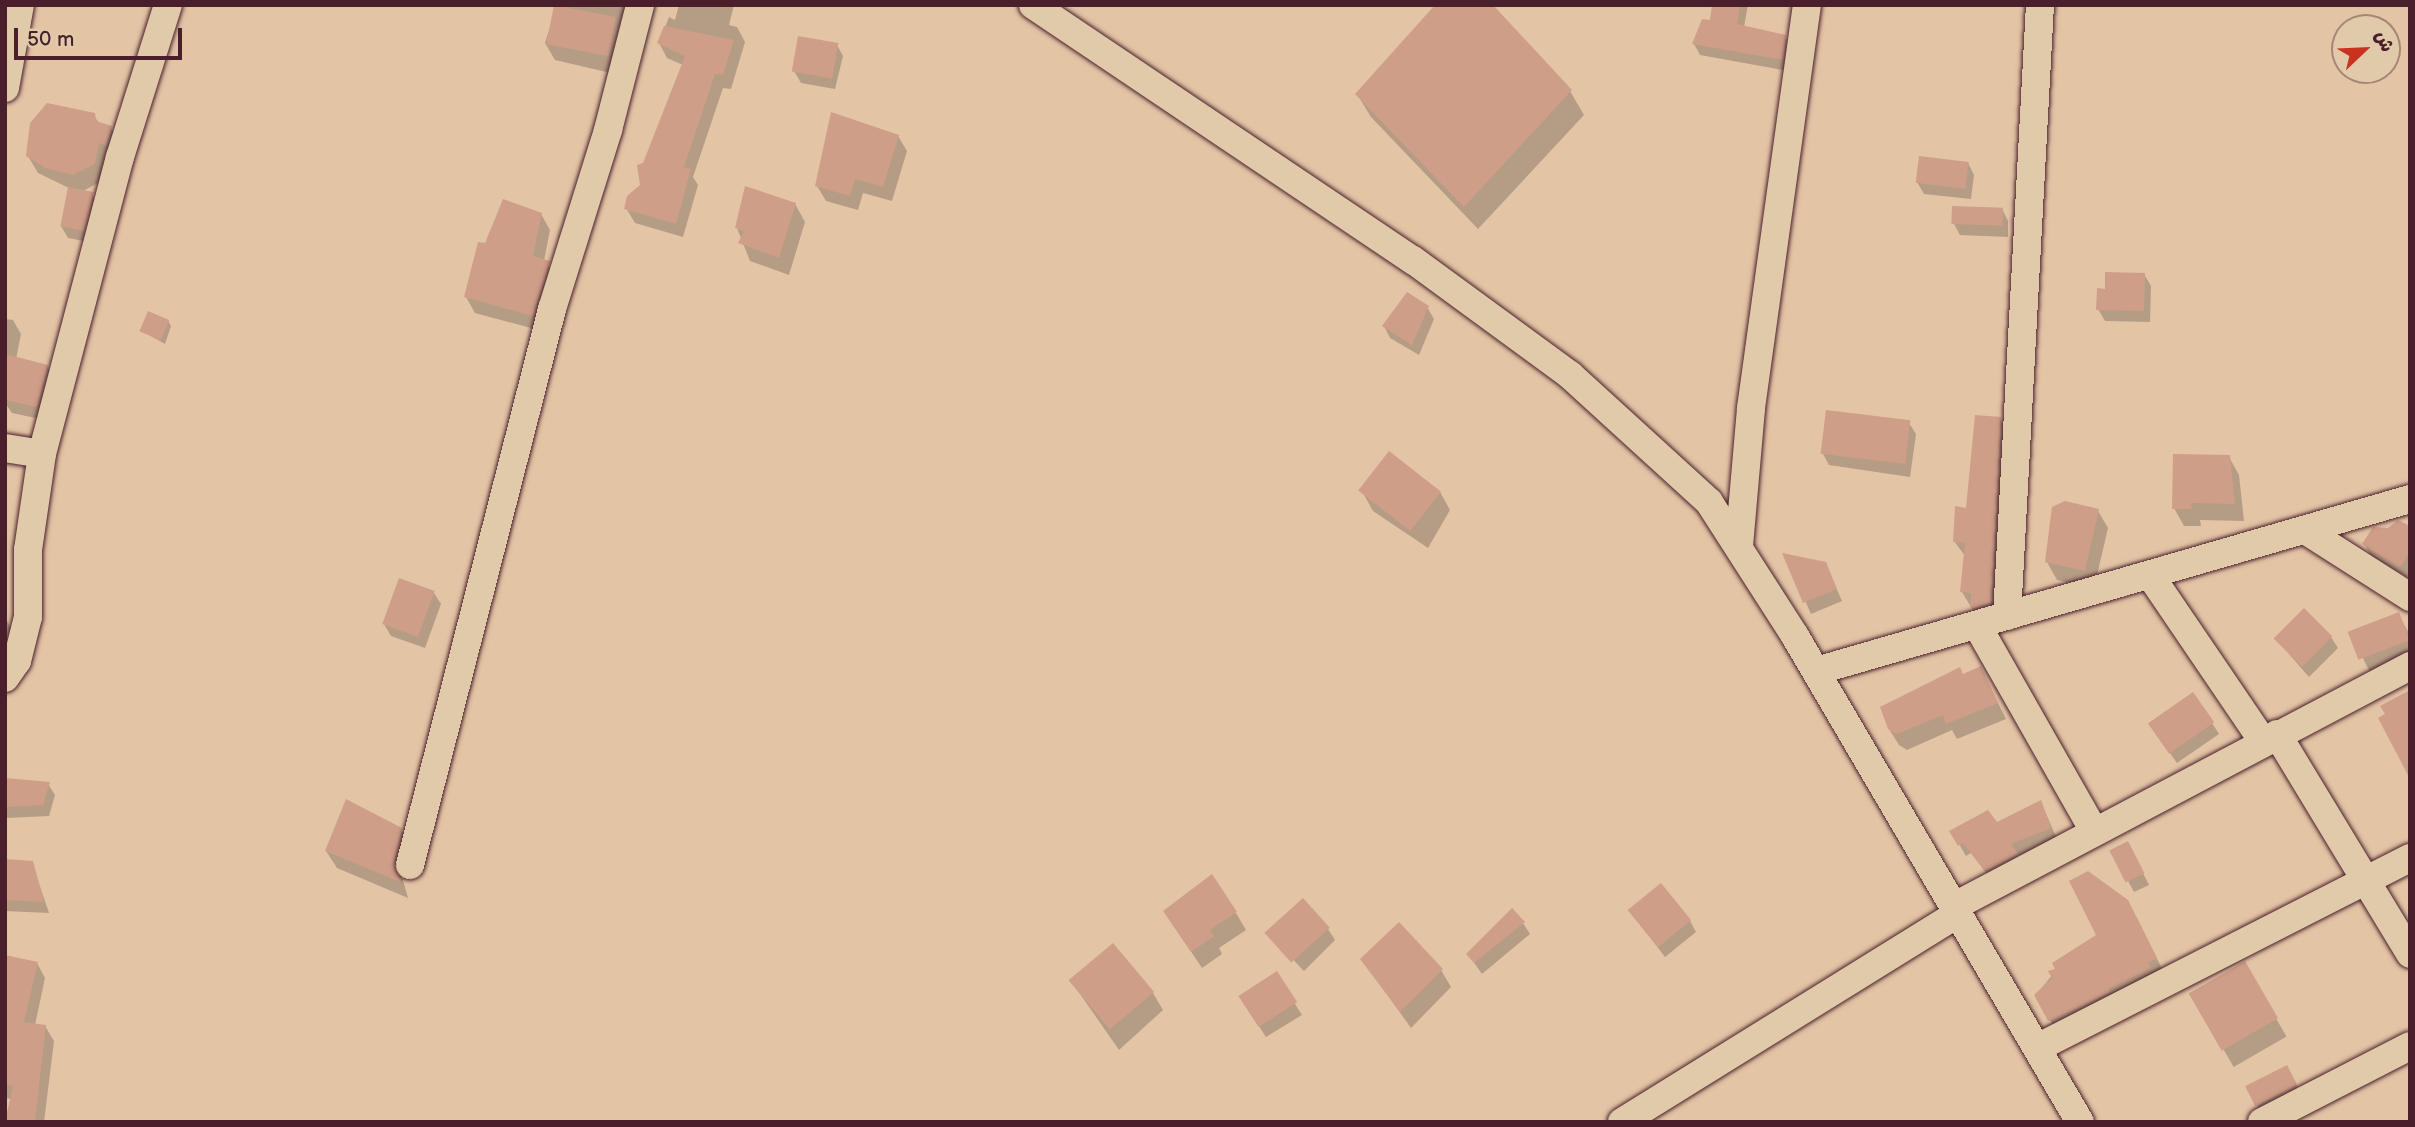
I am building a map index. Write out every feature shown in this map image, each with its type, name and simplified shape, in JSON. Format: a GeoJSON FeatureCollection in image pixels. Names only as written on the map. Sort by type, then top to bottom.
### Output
{"type":"FeatureCollection","features":[{"type":"Feature","properties":{"kind":"street"},"geometry":{"type":"LineString","coordinates":[[5,88],[20,5]]}},
{"type":"Feature","properties":{"kind":"street"},"geometry":{"type":"LineString","coordinates":[[5,678],[17,661],[28,617],[28,550],[42,453],[117,170],[168,5]]}},
{"type":"Feature","properties":{"kind":"street"},"geometry":{"type":"LineString","coordinates":[[410,865],[552,309],[607,130],[640,5]]}},
{"type":"Feature","properties":{"kind":"street"},"geometry":{"type":"LineString","coordinates":[[1033,5],[1413,260],[1570,375],[1689,483],[1739,546],[1816,671],[2080,1122]]}},
{"type":"Feature","properties":{"kind":"street"},"geometry":{"type":"LineString","coordinates":[[1739,546],[1751,408],[1807,5]]}},
{"type":"Feature","properties":{"kind":"street"},"geometry":{"type":"LineString","coordinates":[[2007,616],[2040,5]]}},
{"type":"Feature","properties":{"kind":"street"},"geometry":{"type":"LineString","coordinates":[[5,447],[42,453]]}},
{"type":"Feature","properties":{"kind":"street"},"geometry":{"type":"LineString","coordinates":[[1816,671],[2410,499]]}},
{"type":"Feature","properties":{"kind":"street"},"geometry":{"type":"LineString","coordinates":[[2305,530],[2410,597]]}},
{"type":"Feature","properties":{"kind":"street"},"geometry":{"type":"LineString","coordinates":[[2150,575],[2270,738],[2410,954]]}},
{"type":"Feature","properties":{"kind":"street"},"geometry":{"type":"LineString","coordinates":[[1977,625],[2094,831]]}},
{"type":"Feature","properties":{"kind":"street"},"geometry":{"type":"LineString","coordinates":[[1622,1122],[1956,910],[2094,831],[2410,666]]}},
{"type":"Feature","properties":{"kind":"street"},"geometry":{"type":"LineString","coordinates":[[2037,1048],[2410,858]]}},
{"type":"Feature","properties":{"kind":"street"},"geometry":{"type":"LineString","coordinates":[[2262,1122],[2410,1046]]}},
{"type":"Feature","properties":{"kind":"building"},"geometry":{"type":"Polygon","coordinates":[[[554,5],[616,17],[608,56],[546,44],[554,5]]]}},
{"type":"Feature","properties":{"kind":"building"},"geometry":{"type":"Polygon","coordinates":[[[1435,5],[1493,5],[1572,90],[1464,207],[1355,94],[1435,5]]]}},
{"type":"Feature","properties":{"kind":"building"},"geometry":{"type":"Polygon","coordinates":[[[1712,5],[1740,5],[1737,24],[1786,35],[1783,60],[1692,44],[1702,19],[1710,20],[1712,5]]]}},
{"type":"Feature","properties":{"kind":"building"},"geometry":{"type":"Polygon","coordinates":[[[664,26],[734,40],[723,75],[715,74],[684,167],[691,169],[676,224],[624,209],[627,196],[640,185],[637,165],[643,163],[685,56],[657,43],[664,26]]]}},
{"type":"Feature","properties":{"kind":"building"},"geometry":{"type":"Polygon","coordinates":[[[798,36],[838,43],[832,79],[792,71],[798,36]]]}},
{"type":"Feature","properties":{"kind":"building"},"geometry":{"type":"Polygon","coordinates":[[[47,103],[95,113],[96,121],[112,126],[106,145],[99,143],[95,164],[73,175],[45,168],[26,156],[30,123],[47,103]]]}},
{"type":"Feature","properties":{"kind":"building"},"geometry":{"type":"Polygon","coordinates":[[[831,112],[899,135],[883,187],[855,179],[850,196],[815,186],[831,112]]]}},
{"type":"Feature","properties":{"kind":"building"},"geometry":{"type":"Polygon","coordinates":[[[1919,156],[1969,162],[1965,189],[1916,183],[1919,156]]]}},
{"type":"Feature","properties":{"kind":"building"},"geometry":{"type":"Polygon","coordinates":[[[745,186],[796,203],[779,258],[738,243],[744,231],[735,228],[745,186]]]}},
{"type":"Feature","properties":{"kind":"building"},"geometry":{"type":"Polygon","coordinates":[[[68,187],[94,192],[86,231],[60,226],[68,187]]]}},
{"type":"Feature","properties":{"kind":"building"},"geometry":{"type":"Polygon","coordinates":[[[503,199],[542,213],[533,256],[550,261],[533,316],[464,297],[478,242],[485,243],[503,199]]]}},
{"type":"Feature","properties":{"kind":"building"},"geometry":{"type":"Polygon","coordinates":[[[1952,206],[2003,208],[2002,226],[1951,224],[1952,206]]]}},
{"type":"Feature","properties":{"kind":"building"},"geometry":{"type":"Polygon","coordinates":[[[2105,272],[2145,273],[2144,311],[2096,310],[2097,288],[2105,289],[2105,272]]]}},
{"type":"Feature","properties":{"kind":"building"},"geometry":{"type":"Polygon","coordinates":[[[1407,292],[1429,306],[1412,345],[1382,326],[1407,292]]]}},
{"type":"Feature","properties":{"kind":"building"},"geometry":{"type":"Polygon","coordinates":[[[148,311],[169,320],[161,340],[139,331],[148,311]]]}},
{"type":"Feature","properties":{"kind":"building"},"geometry":{"type":"Polygon","coordinates":[[[5,354],[48,365],[37,407],[5,400],[5,354]]]}},
{"type":"Feature","properties":{"kind":"building"},"geometry":{"type":"Polygon","coordinates":[[[1826,410],[1910,420],[1905,464],[1821,454],[1826,410]]]}},
{"type":"Feature","properties":{"kind":"building"},"geometry":{"type":"Polygon","coordinates":[[[1975,415],[2001,417],[1991,603],[1974,608],[1970,607],[1971,593],[1960,592],[1965,543],[1953,542],[1955,506],[1966,508],[1975,415]]]}},
{"type":"Feature","properties":{"kind":"building"},"geometry":{"type":"Polygon","coordinates":[[[1389,451],[1441,492],[1410,531],[1358,490],[1389,451]]]}},
{"type":"Feature","properties":{"kind":"building"},"geometry":{"type":"Polygon","coordinates":[[[2173,454],[2230,455],[2235,504],[2191,503],[2192,509],[2172,509],[2173,454]]]}},
{"type":"Feature","properties":{"kind":"building"},"geometry":{"type":"Polygon","coordinates":[[[2065,501],[2099,509],[2085,571],[2045,562],[2052,507],[2065,501]]]}},
{"type":"Feature","properties":{"kind":"building"},"geometry":{"type":"Polygon","coordinates":[[[2398,520],[2410,526],[2410,551],[2400,567],[2362,544],[2373,527],[2388,528],[2398,520]]]}},
{"type":"Feature","properties":{"kind":"building"},"geometry":{"type":"Polygon","coordinates":[[[1782,553],[1826,562],[1837,589],[1803,603],[1782,553]]]}},
{"type":"Feature","properties":{"kind":"building"},"geometry":{"type":"Polygon","coordinates":[[[399,578],[435,591],[418,637],[382,624],[399,578]]]}},
{"type":"Feature","properties":{"kind":"building"},"geometry":{"type":"Polygon","coordinates":[[[2304,608],[2332,636],[2302,667],[2274,638],[2304,608]]]}},
{"type":"Feature","properties":{"kind":"building"},"geometry":{"type":"Polygon","coordinates":[[[2399,612],[2410,640],[2358,660],[2348,632],[2399,612]]]}},
{"type":"Feature","properties":{"kind":"building"},"geometry":{"type":"Polygon","coordinates":[[[1981,666],[1998,703],[1946,724],[1943,715],[1897,734],[1888,729],[1880,707],[1960,667],[1963,674],[1981,666]]]}},
{"type":"Feature","properties":{"kind":"building"},"geometry":{"type":"Polygon","coordinates":[[[2410,690],[2410,779],[2378,718],[2385,714],[2380,706],[2410,690]]]}},
{"type":"Feature","properties":{"kind":"building"},"geometry":{"type":"Polygon","coordinates":[[[2193,692],[2214,722],[2169,754],[2148,724],[2193,692]]]}},
{"type":"Feature","properties":{"kind":"building"},"geometry":{"type":"Polygon","coordinates":[[[5,778],[50,782],[43,805],[5,807],[5,778]]]}},
{"type":"Feature","properties":{"kind":"building"},"geometry":{"type":"Polygon","coordinates":[[[346,799],[402,828],[394,862],[400,882],[325,851],[346,799]]]}},
{"type":"Feature","properties":{"kind":"building"},"geometry":{"type":"Polygon","coordinates":[[[2041,800],[2051,828],[2011,844],[2018,854],[1985,871],[1963,843],[1958,846],[1949,831],[1988,810],[1997,822],[2041,800]]]}},
{"type":"Feature","properties":{"kind":"building"},"geometry":{"type":"Polygon","coordinates":[[[2128,841],[2144,873],[2126,883],[2109,851],[2128,841]]]}},
{"type":"Feature","properties":{"kind":"building"},"geometry":{"type":"Polygon","coordinates":[[[5,859],[33,861],[44,902],[5,900],[5,859]]]}},
{"type":"Feature","properties":{"kind":"building"},"geometry":{"type":"Polygon","coordinates":[[[2088,871],[2128,900],[2157,958],[2148,963],[2150,968],[2108,989],[2110,992],[2048,1021],[2034,995],[2052,978],[2048,971],[2055,969],[2052,963],[2096,935],[2069,881],[2088,871]]]}},
{"type":"Feature","properties":{"kind":"building"},"geometry":{"type":"Polygon","coordinates":[[[1212,874],[1237,912],[1210,930],[1214,936],[1191,952],[1163,911],[1212,874]]]}},
{"type":"Feature","properties":{"kind":"building"},"geometry":{"type":"Polygon","coordinates":[[[1661,883],[1691,920],[1658,947],[1628,910],[1661,883]]]}},
{"type":"Feature","properties":{"kind":"building"},"geometry":{"type":"Polygon","coordinates":[[[1303,898],[1330,928],[1291,963],[1264,933],[1303,898]]]}},
{"type":"Feature","properties":{"kind":"building"},"geometry":{"type":"Polygon","coordinates":[[[1512,908],[1525,922],[1474,963],[1466,954],[1512,908]]]}},
{"type":"Feature","properties":{"kind":"building"},"geometry":{"type":"Polygon","coordinates":[[[1399,922],[1443,969],[1400,1012],[1360,959],[1399,922]]]}},
{"type":"Feature","properties":{"kind":"building"},"geometry":{"type":"Polygon","coordinates":[[[1113,943],[1154,992],[1110,1029],[1069,980],[1113,943]]]}},
{"type":"Feature","properties":{"kind":"building"},"geometry":{"type":"Polygon","coordinates":[[[5,955],[38,962],[24,1022],[46,1025],[35,1122],[5,1122],[13,1086],[5,1085],[5,955]]]}},
{"type":"Feature","properties":{"kind":"building"},"geometry":{"type":"Polygon","coordinates":[[[2245,961],[2278,1018],[2222,1051],[2189,994],[2245,961]]]}},
{"type":"Feature","properties":{"kind":"building"},"geometry":{"type":"Polygon","coordinates":[[[1277,971],[1297,1002],[1259,1027],[1238,996],[1277,971]]]}},
{"type":"Feature","properties":{"kind":"building"},"geometry":{"type":"Polygon","coordinates":[[[2287,1065],[2297,1085],[2255,1106],[2245,1086],[2287,1065]]]}}]}
